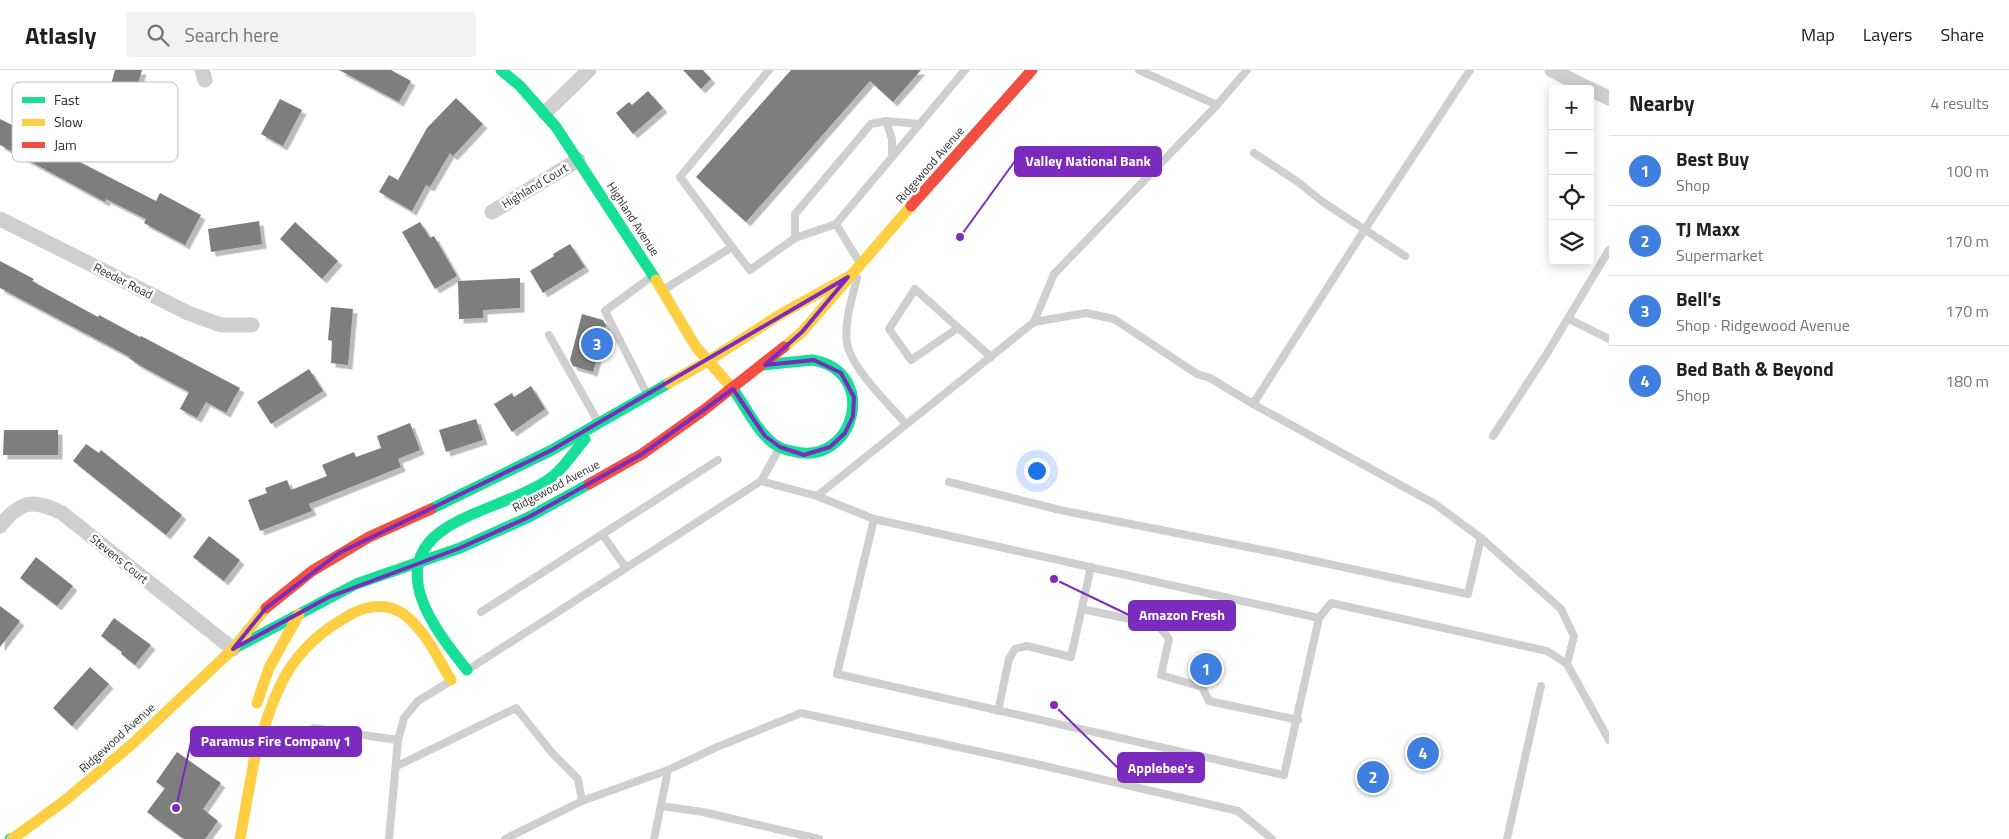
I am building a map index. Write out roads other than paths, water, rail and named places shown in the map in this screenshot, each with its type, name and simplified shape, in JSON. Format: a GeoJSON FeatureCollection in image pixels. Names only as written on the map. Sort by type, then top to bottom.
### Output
{"type":"FeatureCollection","features":[{"type":"Feature","properties":{"kind":"main road","name":"Highland Avenue"},"geometry":{"type":"LineString","coordinates":[[501,70],[520,86],[545,113],[653,275],[696,346],[733,389]]}},
{"type":"Feature","properties":{"kind":"main road","name":"Ridgewood Avenue"},"geometry":{"type":"LineString","coordinates":[[233,649],[356,584],[417,564],[529,517],[642,454],[733,389],[802,332],[848,276],[1029,71]]}},
{"type":"Feature","properties":{"kind":"main road","name":"Ridgewood Avenue"},"geometry":{"type":"LineString","coordinates":[[12,839],[63,802],[105,768],[233,649],[266,608],[312,570],[338,553],[386,528],[491,481],[599,424],[708,361],[781,314],[848,276]]}},
{"type":"Feature","properties":{"kind":"main road"},"geometry":{"type":"LineString","coordinates":[[733,389],[766,436],[780,447],[804,455],[823,452],[839,441],[850,425],[853,416],[854,397],[841,373],[828,364],[814,360],[762,365]]}},
{"type":"Feature","properties":{"kind":"main road"},"geometry":{"type":"LineString","coordinates":[[467,670],[449,648],[424,606],[417,586],[417,564],[430,541],[444,529],[547,481],[599,424]]}},
{"type":"Feature","properties":{"kind":"main road"},"geometry":{"type":"LineString","coordinates":[[241,836],[254,761],[281,681],[309,642],[328,627],[358,610],[378,605],[388,607],[410,621],[424,637],[451,680]]}},
{"type":"Feature","properties":{"kind":"main road"},"geometry":{"type":"LineString","coordinates":[[254,761],[254,717],[265,676],[300,613]]}},
{"type":"Feature","properties":{"kind":"street"},"geometry":{"type":"LineString","coordinates":[[545,113],[589,70]]}},
{"type":"Feature","properties":{"kind":"street"},"geometry":{"type":"LineString","coordinates":[[1552,70],[1582,85]]}},
{"type":"Feature","properties":{"kind":"street"},"geometry":{"type":"LineString","coordinates":[[1594,91],[1609,98]]}},
{"type":"Feature","properties":{"kind":"street","name":"Highland Court"},"geometry":{"type":"LineString","coordinates":[[492,212],[578,160]]}},
{"type":"Feature","properties":{"kind":"street","name":"Reeder Road"},"geometry":{"type":"LineString","coordinates":[[0,219],[188,313],[221,324],[252,325]]}},
{"type":"Feature","properties":{"kind":"street","name":"Stevens Court"},"geometry":{"type":"LineString","coordinates":[[0,526],[10,513],[27,504],[43,504],[62,513],[233,649]]}},
{"type":"Feature","properties":{"kind":"lane"},"geometry":{"type":"LineString","coordinates":[[770,70],[680,177],[750,270],[795,238],[836,224],[966,70]]}},
{"type":"Feature","properties":{"kind":"lane"},"geometry":{"type":"LineString","coordinates":[[1139,70],[1217,105]]}},
{"type":"Feature","properties":{"kind":"lane"},"geometry":{"type":"LineString","coordinates":[[817,496],[1034,322],[1054,274],[1217,105],[1247,70]]}},
{"type":"Feature","properties":{"kind":"lane"},"geometry":{"type":"LineString","coordinates":[[1253,404],[1470,70]]}},
{"type":"Feature","properties":{"kind":"lane"},"geometry":{"type":"LineString","coordinates":[[795,238],[795,214],[871,124],[886,122],[920,124]]}},
{"type":"Feature","properties":{"kind":"lane"},"geometry":{"type":"LineString","coordinates":[[886,122],[892,139],[892,156]]}},
{"type":"Feature","properties":{"kind":"lane"},"geometry":{"type":"LineString","coordinates":[[1254,153],[1298,182],[1323,202],[1406,256]]}},
{"type":"Feature","properties":{"kind":"lane"},"geometry":{"type":"LineString","coordinates":[[836,224],[860,264],[848,318],[847,343],[854,362],[905,424]]}},
{"type":"Feature","properties":{"kind":"lane"},"geometry":{"type":"LineString","coordinates":[[662,290],[732,247]]}},
{"type":"Feature","properties":{"kind":"lane"},"geometry":{"type":"LineString","coordinates":[[1493,436],[1569,319],[1609,250]]}},
{"type":"Feature","properties":{"kind":"lane"},"geometry":{"type":"LineString","coordinates":[[648,396],[605,311],[653,275]]}},
{"type":"Feature","properties":{"kind":"lane"},"geometry":{"type":"LineString","coordinates":[[958,328],[911,360],[889,329],[915,289],[991,357]]}},
{"type":"Feature","properties":{"kind":"lane"},"geometry":{"type":"LineString","coordinates":[[1034,322],[1086,314],[1114,319],[1197,374],[1210,378],[1253,404],[1435,504],[1481,538],[1561,609],[1574,636],[1567,664]]}},
{"type":"Feature","properties":{"kind":"lane"},"geometry":{"type":"LineString","coordinates":[[1569,319],[1609,339]]}},
{"type":"Feature","properties":{"kind":"lane"},"geometry":{"type":"LineString","coordinates":[[549,335],[599,424]]}},
{"type":"Feature","properties":{"kind":"lane"},"geometry":{"type":"LineString","coordinates":[[389,839],[398,740],[404,718],[418,701],[761,481],[780,447]]}},
{"type":"Feature","properties":{"kind":"lane"},"geometry":{"type":"LineString","coordinates":[[481,612],[718,460]]}},
{"type":"Feature","properties":{"kind":"lane"},"geometry":{"type":"LineString","coordinates":[[761,481],[817,496],[874,519],[1319,618]]}},
{"type":"Feature","properties":{"kind":"lane"},"geometry":{"type":"LineString","coordinates":[[949,482],[1060,510],[1273,552],[1468,594],[1481,538]]}},
{"type":"Feature","properties":{"kind":"lane"},"geometry":{"type":"LineString","coordinates":[[874,519],[837,674],[998,712],[1284,775],[1298,720],[1319,618],[1331,603],[1547,651],[1567,664],[1609,740]]}},
{"type":"Feature","properties":{"kind":"lane"},"geometry":{"type":"LineString","coordinates":[[602,534],[626,568]]}},
{"type":"Feature","properties":{"kind":"lane"},"geometry":{"type":"LineString","coordinates":[[998,712],[1009,659],[1016,649],[1027,646],[1071,657],[1091,567]]}},
{"type":"Feature","properties":{"kind":"lane"},"geometry":{"type":"LineString","coordinates":[[1082,609],[1158,625],[1169,639],[1161,674],[1202,687],[1209,701],[1298,720]]}},
{"type":"Feature","properties":{"kind":"lane"},"geometry":{"type":"LineString","coordinates":[[1507,839],[1541,686]]}},
{"type":"Feature","properties":{"kind":"lane"},"geometry":{"type":"LineString","coordinates":[[397,766],[516,708],[554,754],[578,779],[582,801]]}},
{"type":"Feature","properties":{"kind":"lane"},"geometry":{"type":"LineString","coordinates":[[504,839],[582,801],[668,770],[717,747],[801,713],[1036,764],[1238,811],[1272,839]]}},
{"type":"Feature","properties":{"kind":"lane"},"geometry":{"type":"LineString","coordinates":[[314,728],[398,740]]}},
{"type":"Feature","properties":{"kind":"lane"},"geometry":{"type":"LineString","coordinates":[[654,839],[668,770]]}},
{"type":"Feature","properties":{"kind":"lane"},"geometry":{"type":"LineString","coordinates":[[661,806],[703,812],[819,839]]}},
{"type":"Feature","properties":{"kind":"place","name":"Valley National Bank"},"geometry":{"type":"Point","coordinates":[960,237]}},
{"type":"Feature","properties":{"kind":"place","name":"Bell's"},"geometry":{"type":"Point","coordinates":[597,344]}},
{"type":"Feature","properties":{"kind":"place","name":"Amazon Fresh"},"geometry":{"type":"Point","coordinates":[1054,579]}},
{"type":"Feature","properties":{"kind":"place","name":"Best Buy"},"geometry":{"type":"Point","coordinates":[1206,669]}},
{"type":"Feature","properties":{"kind":"place","name":"Applebee's"},"geometry":{"type":"Point","coordinates":[1054,705]}},
{"type":"Feature","properties":{"kind":"place","name":"Bed Bath & Beyond"},"geometry":{"type":"Point","coordinates":[1423,753]}},
{"type":"Feature","properties":{"kind":"place","name":"TJ Maxx"},"geometry":{"type":"Point","coordinates":[1373,777]}},
{"type":"Feature","properties":{"kind":"place","name":"Paramus Fire Company 1"},"geometry":{"type":"Point","coordinates":[176,808]}}]}
